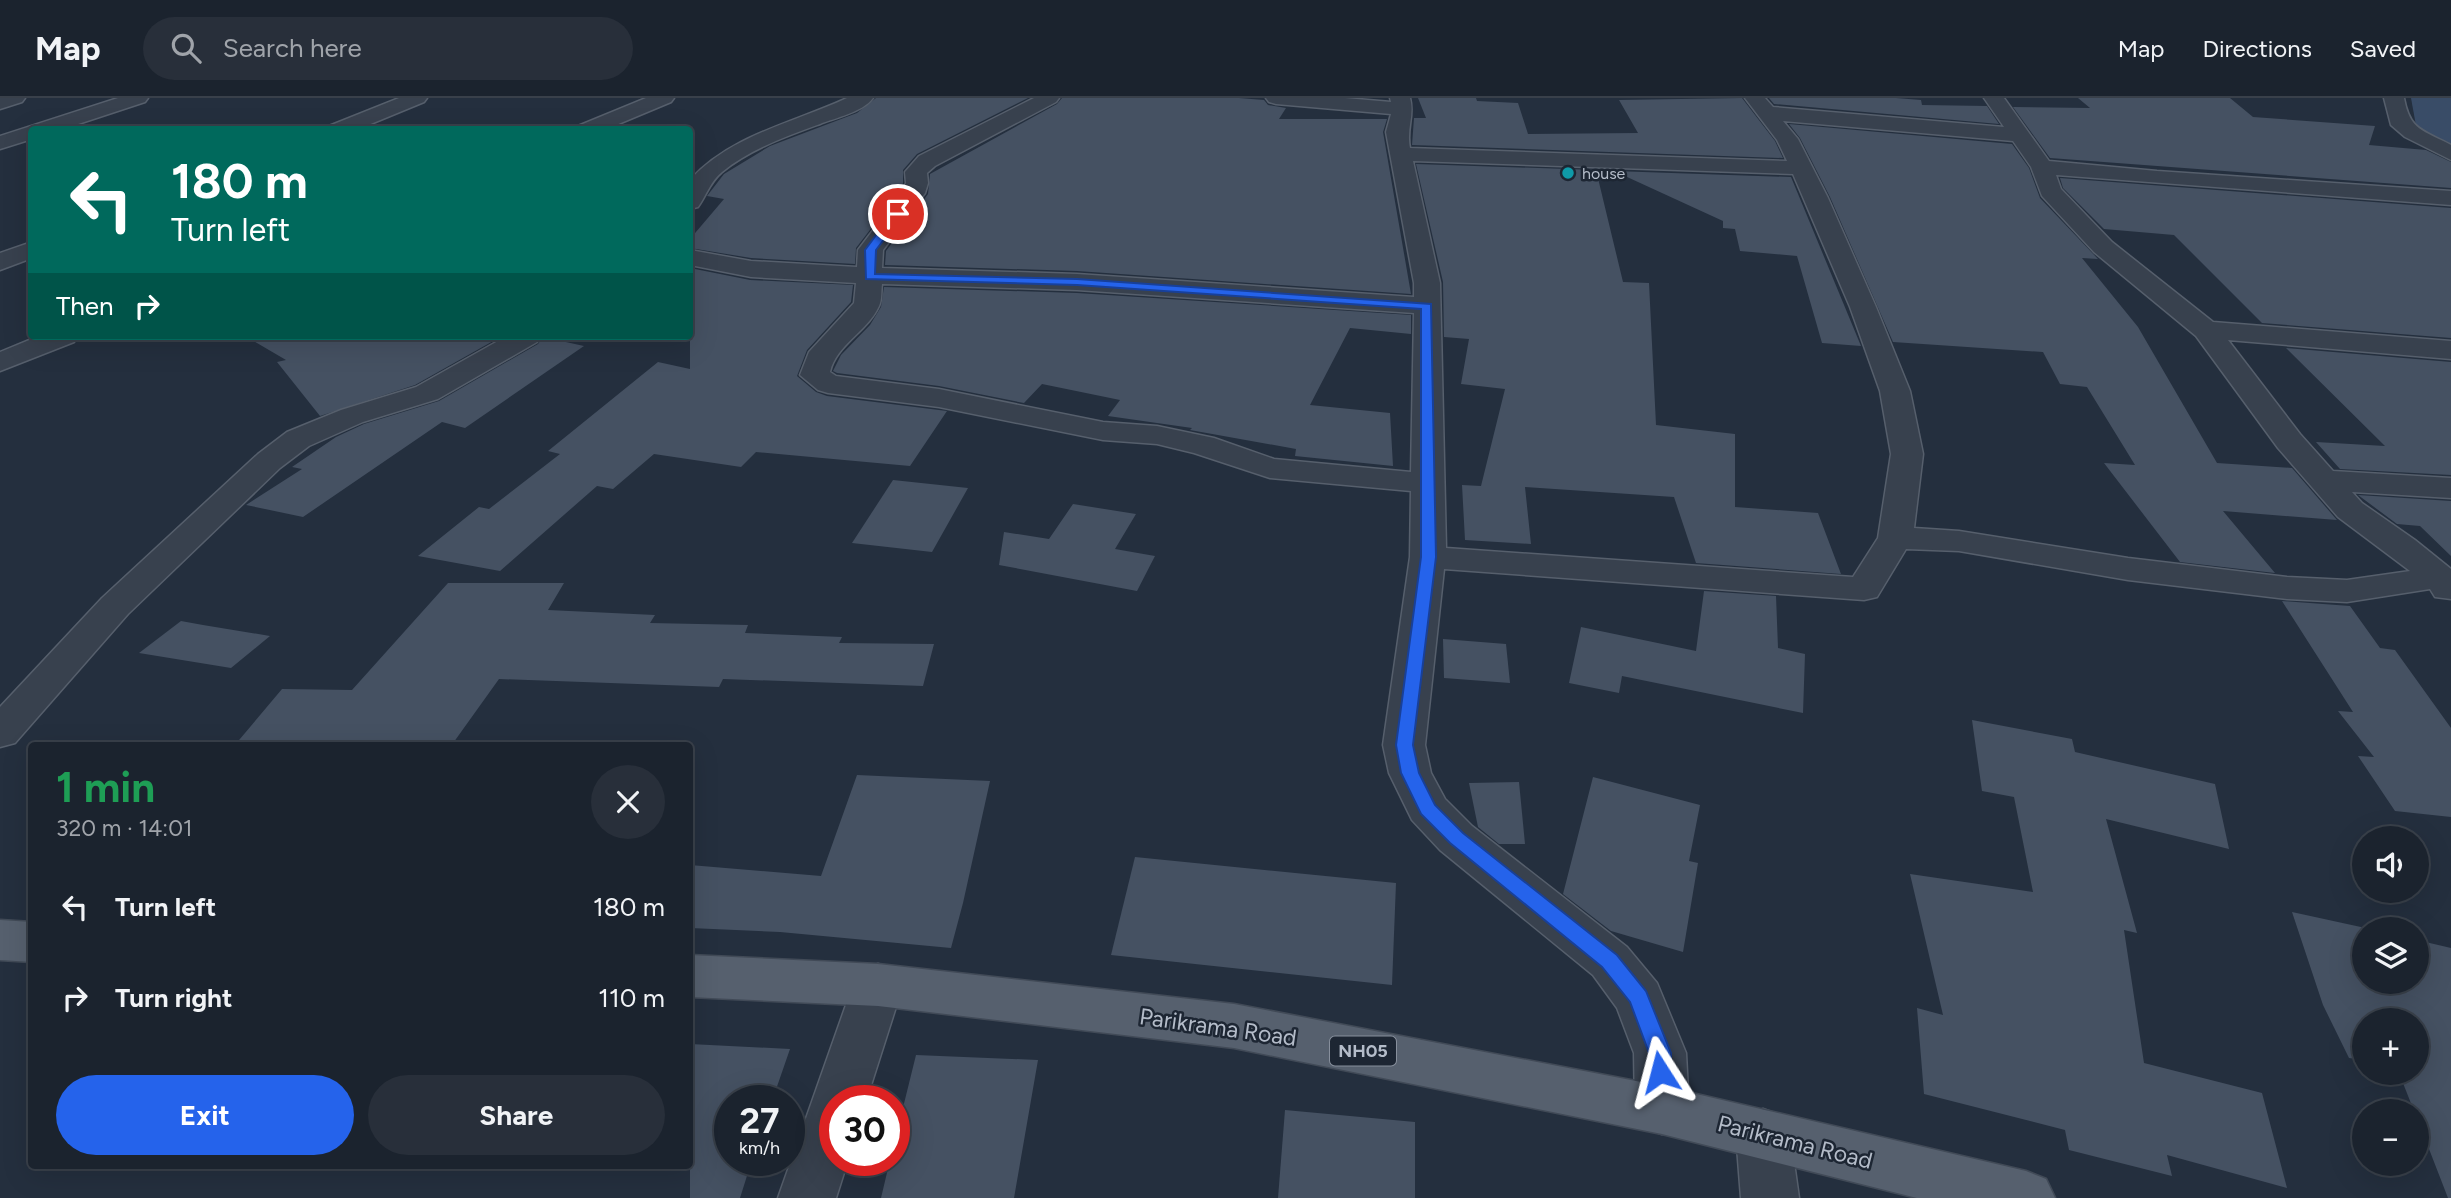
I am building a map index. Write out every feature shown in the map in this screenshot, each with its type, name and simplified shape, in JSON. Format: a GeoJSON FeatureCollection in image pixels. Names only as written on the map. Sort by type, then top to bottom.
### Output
{"type":"FeatureCollection","features":[{"type":"Feature","properties":{"kind":"main road"},"geometry":{"type":"LineString","coordinates":[[0,940],[28,942]]}},
{"type":"Feature","properties":{"kind":"main road","name":"Parikrama Road"},"geometry":{"type":"LineString","coordinates":[[693,976],[878,985],[1234,1026],[1662,1110],[2026,1198]]}},
{"type":"Feature","properties":{"kind":"street"},"geometry":{"type":"LineString","coordinates":[[0,103],[15,98]]}},
{"type":"Feature","properties":{"kind":"street"},"geometry":{"type":"LineString","coordinates":[[50,126],[138,98]]}},
{"type":"Feature","properties":{"kind":"street"},"geometry":{"type":"LineString","coordinates":[[355,98],[389,108]]}},
{"type":"Feature","properties":{"kind":"street"},"geometry":{"type":"LineString","coordinates":[[346,126],[418,98]]}},
{"type":"Feature","properties":{"kind":"street"},"geometry":{"type":"LineString","coordinates":[[595,126],[664,98]]}},
{"type":"Feature","properties":{"kind":"street"},"geometry":{"type":"LineString","coordinates":[[693,190],[705,175],[734,153],[863,98]]}},
{"type":"Feature","properties":{"kind":"street"},"geometry":{"type":"LineString","coordinates":[[1049,98],[927,161],[916,172],[917,183],[913,193],[871,250],[867,304],[819,358],[815,375],[828,384],[939,398],[1103,430],[1157,435],[1203,445],[1270,468],[1428,483]]}},
{"type":"Feature","properties":{"kind":"street"},"geometry":{"type":"LineString","coordinates":[[1276,98],[1401,103],[1396,132],[1427,283],[1428,557],[1404,745],[1410,773],[1428,809],[1457,838],[1610,961],[1639,998],[1660,1053],[1662,1110]]}},
{"type":"Feature","properties":{"kind":"street"},"geometry":{"type":"LineString","coordinates":[[1994,98],[2042,167],[2050,191],[2103,247],[2206,330],[2289,441],[2350,510],[2445,585]]}},
{"type":"Feature","properties":{"kind":"street"},"geometry":{"type":"LineString","coordinates":[[2394,98],[2398,121],[2412,133],[2451,153]]}},
{"type":"Feature","properties":{"kind":"street"},"geometry":{"type":"LineString","coordinates":[[1761,105],[2020,135]]}},
{"type":"Feature","properties":{"kind":"street"},"geometry":{"type":"LineString","coordinates":[[1428,557],[1864,589],[1895,538],[1907,454],[1895,391],[1863,307],[1801,168],[1787,139],[1761,105]]}},
{"type":"Feature","properties":{"kind":"street"},"geometry":{"type":"LineString","coordinates":[[0,143],[28,133]]}},
{"type":"Feature","properties":{"kind":"street"},"geometry":{"type":"LineString","coordinates":[[1401,154],[1801,168]]}},
{"type":"Feature","properties":{"kind":"street"},"geometry":{"type":"LineString","coordinates":[[2042,167],[2157,178],[2451,198]]}},
{"type":"Feature","properties":{"kind":"street"},"geometry":{"type":"LineString","coordinates":[[0,262],[28,251]]}},
{"type":"Feature","properties":{"kind":"street"},"geometry":{"type":"LineString","coordinates":[[693,259],[751,269],[870,277],[1077,282],[1427,306]]}},
{"type":"Feature","properties":{"kind":"street"},"geometry":{"type":"LineString","coordinates":[[2206,330],[2451,350]]}},
{"type":"Feature","properties":{"kind":"street"},"geometry":{"type":"LineString","coordinates":[[0,362],[54,340]]}},
{"type":"Feature","properties":{"kind":"street"},"geometry":{"type":"LineString","coordinates":[[0,733],[115,606],[288,446],[304,436],[352,416],[427,393],[520,340]]}},
{"type":"Feature","properties":{"kind":"street"},"geometry":{"type":"LineString","coordinates":[[2324,480],[2451,488]]}},
{"type":"Feature","properties":{"kind":"street"},"geometry":{"type":"LineString","coordinates":[[1895,538],[1959,541],[2128,569],[2287,588],[2347,592],[2445,585]]}},
{"type":"Feature","properties":{"kind":"street"},"geometry":{"type":"LineString","coordinates":[[844,1085],[878,985]]}},
{"type":"Feature","properties":{"kind":"street"},"geometry":{"type":"LineString","coordinates":[[1763,1134],[1770,1198]]}},
{"type":"Feature","properties":{"kind":"street"},"geometry":{"type":"LineString","coordinates":[[807,1198],[819,1162]]}},
{"type":"Feature","properties":{"kind":"water"},"geometry":{"type":"Polygon","coordinates":[[[2411,98],[2451,98],[2451,146],[2417,131],[2411,98]]]}},
{"type":"Feature","properties":{"kind":"building"},"geometry":{"type":"Polygon","coordinates":[[[876,98],[1028,98],[917,154],[903,170],[900,191],[856,248],[855,264],[751,258],[693,248],[693,235],[724,199],[707,196],[724,174],[770,146],[857,113],[876,98]]]}},
{"type":"Feature","properties":{"kind":"building"},"geometry":{"type":"Polygon","coordinates":[[[1062,98],[1239,98],[1264,100],[1268,105],[1286,108],[1279,119],[1387,119],[1383,132],[1411,294],[1077,271],[885,265],[886,251],[928,194],[930,174],[1057,104],[1062,98]]]}},
{"type":"Feature","properties":{"kind":"building"},"geometry":{"type":"Polygon","coordinates":[[[1418,98],[1476,98],[1477,101],[1518,103],[1528,134],[1638,133],[1619,100],[1742,98],[1775,141],[1783,158],[1412,145],[1414,118],[1426,118],[1418,98]]]}},
{"type":"Feature","properties":{"kind":"building"},"geometry":{"type":"Polygon","coordinates":[[[1769,98],[1896,98],[1921,100],[1922,105],[1987,106],[1999,124],[1774,104],[1769,98]]]}},
{"type":"Feature","properties":{"kind":"building"},"geometry":{"type":"Polygon","coordinates":[[[2078,98],[2230,98],[2253,117],[2375,126],[2369,145],[2426,150],[2451,162],[2451,188],[2050,158],[2013,107],[2090,108],[2078,98]]]}},
{"type":"Feature","properties":{"kind":"building"},"geometry":{"type":"Polygon","coordinates":[[[1789,124],[2012,144],[2029,168],[2040,198],[2098,259],[2082,258],[2138,327],[2217,463],[2292,468],[2337,520],[2223,511],[2275,573],[2180,562],[2104,463],[2135,465],[2087,387],[2060,384],[2043,352],[1893,342],[1830,197],[1800,138],[1789,124]]]}},
{"type":"Feature","properties":{"kind":"building"},"geometry":{"type":"Polygon","coordinates":[[[1416,164],[1596,170],[1623,282],[1649,283],[1656,425],[1735,434],[1735,507],[1818,513],[1841,574],[1696,563],[1674,497],[1525,487],[1531,544],[1465,540],[1462,485],[1481,486],[1505,389],[1461,384],[1469,339],[1444,337],[1443,282],[1416,164]]]}},
{"type":"Feature","properties":{"kind":"building"},"geometry":{"type":"Polygon","coordinates":[[[1614,171],[1791,177],[1861,346],[1822,343],[1797,256],[1740,251],[1735,229],[1723,228],[1723,221],[1614,171]]]}},
{"type":"Feature","properties":{"kind":"building"},"geometry":{"type":"Polygon","coordinates":[[[2060,178],[2451,208],[2451,338],[2262,323],[2174,235],[2104,229],[2063,188],[2060,178]]]}},
{"type":"Feature","properties":{"kind":"building"},"geometry":{"type":"Polygon","coordinates":[[[693,269],[750,280],[853,285],[851,302],[807,350],[797,376],[816,392],[827,396],[947,411],[910,466],[756,452],[741,467],[654,454],[613,489],[597,486],[500,571],[418,556],[479,507],[489,509],[560,454],[548,451],[658,362],[690,369],[690,340],[693,340],[693,269]]]}},
{"type":"Feature","properties":{"kind":"building"},"geometry":{"type":"Polygon","coordinates":[[[884,287],[1077,293],[1411,315],[1411,334],[1350,328],[1310,405],[1390,413],[1393,466],[1295,456],[1296,449],[1190,430],[1192,428],[1108,416],[1120,400],[1042,384],[1024,403],[939,386],[833,371],[841,355],[870,325],[881,307],[884,287]]]}},
{"type":"Feature","properties":{"kind":"building"},"geometry":{"type":"Polygon","coordinates":[[[252,340],[495,340],[415,385],[320,416],[277,362],[286,360],[252,340]]]}},
{"type":"Feature","properties":{"kind":"building"},"geometry":{"type":"Polygon","coordinates":[[[541,340],[557,340],[584,346],[465,428],[442,422],[303,517],[246,505],[302,469],[292,467],[336,437],[364,424],[439,401],[541,340]]]}},
{"type":"Feature","properties":{"kind":"building"},"geometry":{"type":"Polygon","coordinates":[[[2286,348],[2451,362],[2451,475],[2340,469],[2316,442],[2385,446],[2286,348]]]}},
{"type":"Feature","properties":{"kind":"building"},"geometry":{"type":"Polygon","coordinates":[[[893,480],[968,488],[932,552],[852,543],[893,480]]]}},
{"type":"Feature","properties":{"kind":"building"},"geometry":{"type":"Polygon","coordinates":[[[2358,495],[2451,501],[2451,556],[2420,526],[2397,524],[2358,495]]]}},
{"type":"Feature","properties":{"kind":"building"},"geometry":{"type":"Polygon","coordinates":[[[1073,504],[1136,514],[1115,549],[1155,556],[1137,591],[999,565],[1004,532],[1049,539],[1073,504]]]}},
{"type":"Feature","properties":{"kind":"building"},"geometry":{"type":"Polygon","coordinates":[[[448,583],[564,583],[548,610],[655,615],[650,623],[748,625],[745,633],[842,637],[839,643],[934,644],[923,686],[723,679],[719,687],[499,679],[454,742],[237,742],[282,689],[352,690],[448,583]]]}},
{"type":"Feature","properties":{"kind":"building"},"geometry":{"type":"Polygon","coordinates":[[[1704,591],[1776,596],[1778,648],[1805,654],[1803,713],[1622,676],[1619,693],[1569,683],[1581,627],[1696,651],[1704,591]]]}},
{"type":"Feature","properties":{"kind":"building"},"geometry":{"type":"Polygon","coordinates":[[[2282,601],[2350,606],[2380,648],[2395,650],[2451,728],[2451,817],[2395,811],[2358,756],[2374,757],[2338,711],[2353,712],[2282,601]]]}},
{"type":"Feature","properties":{"kind":"building"},"geometry":{"type":"Polygon","coordinates":[[[181,621],[270,636],[231,668],[139,653],[181,621]]]}},
{"type":"Feature","properties":{"kind":"building"},"geometry":{"type":"Polygon","coordinates":[[[1443,639],[1506,644],[1510,683],[1444,678],[1443,639]]]}},
{"type":"Feature","properties":{"kind":"building"},"geometry":{"type":"Polygon","coordinates":[[[1972,720],[2072,739],[2075,752],[2215,784],[2229,849],[2106,819],[2137,933],[2124,930],[2144,1063],[2262,1093],[2287,1188],[2167,1155],[2172,1176],[2069,1150],[2065,1130],[1924,1094],[1917,1008],[1943,1015],[1910,874],[2033,892],[2014,797],[1982,791],[1972,720]]]}},
{"type":"Feature","properties":{"kind":"building"},"geometry":{"type":"Polygon","coordinates":[[[857,775],[990,781],[951,948],[780,932],[693,928],[693,865],[821,876],[857,775]]]}},
{"type":"Feature","properties":{"kind":"building"},"geometry":{"type":"Polygon","coordinates":[[[1593,777],[1700,805],[1689,861],[1698,863],[1683,952],[1611,931],[1563,894],[1593,777]]]}},
{"type":"Feature","properties":{"kind":"building"},"geometry":{"type":"Polygon","coordinates":[[[1519,782],[1525,844],[1499,844],[1478,827],[1469,783],[1519,782]]]}},
{"type":"Feature","properties":{"kind":"building"},"geometry":{"type":"Polygon","coordinates":[[[1135,857],[1396,883],[1392,985],[1111,955],[1135,857]]]}},
{"type":"Feature","properties":{"kind":"building"},"geometry":{"type":"Polygon","coordinates":[[[2292,912],[2352,925],[2352,994],[2429,994],[2429,943],[2451,948],[2451,1198],[2448,1198],[2429,1149],[2429,1099],[2409,1099],[2404,1085],[2429,1085],[2429,1008],[2352,1008],[2352,1058],[2349,1058],[2323,1005],[2292,912]]]}},
{"type":"Feature","properties":{"kind":"building"},"geometry":{"type":"Polygon","coordinates":[[[693,1044],[790,1049],[778,1085],[714,1085],[714,1176],[747,1176],[740,1198],[690,1198],[690,1169],[693,1169],[693,1044]]]}},
{"type":"Feature","properties":{"kind":"building"},"geometry":{"type":"Polygon","coordinates":[[[916,1055],[1038,1060],[1014,1198],[881,1198],[886,1176],[910,1176],[909,1085],[916,1055]]]}},
{"type":"Feature","properties":{"kind":"building"},"geometry":{"type":"Polygon","coordinates":[[[1285,1110],[1415,1122],[1415,1198],[1278,1198],[1285,1110]]]}},
{"type":"Feature","properties":{"kind":"place","name":"house"},"geometry":{"type":"Point","coordinates":[1568,173]}},
{"type":"Feature","properties":{"kind":"route"},"geometry":{"type":"LineString","coordinates":[[898,214],[871,250],[870,277],[1077,282],[1427,306],[1428,557],[1404,745],[1410,773],[1428,809],[1457,838],[1610,961],[1639,998],[1660,1053],[1660,1072]]}}]}
